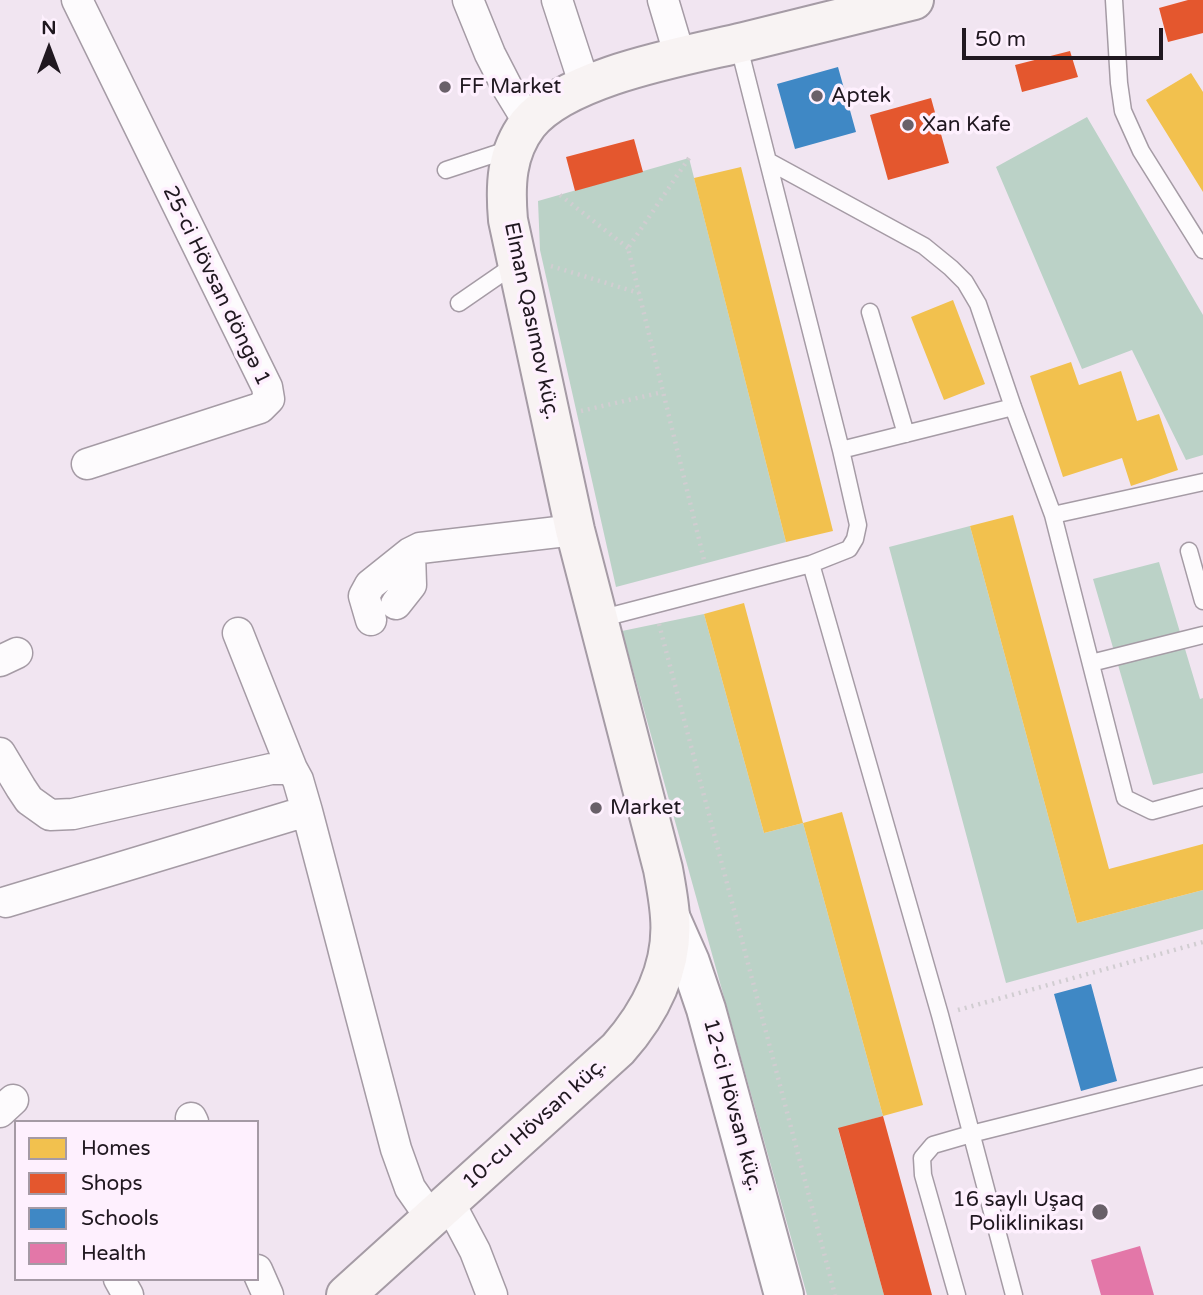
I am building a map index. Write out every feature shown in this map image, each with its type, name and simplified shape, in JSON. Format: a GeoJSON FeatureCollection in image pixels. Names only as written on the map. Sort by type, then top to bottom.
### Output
{"type":"FeatureCollection","features":[{"type":"Feature","properties":{"kind":"main road"},"geometry":{"type":"LineString","coordinates":[[521,136],[550,104],[585,86],[621,73],[738,43],[834,9],[914,0]]}},
{"type":"Feature","properties":{"kind":"main road","name":"Elman Qasımov küç."},"geometry":{"type":"LineString","coordinates":[[521,136],[507,174],[508,220],[530,263],[575,530],[663,869],[671,919]]}},
{"type":"Feature","properties":{"kind":"main road","name":"10-cu Hövsan küç."},"geometry":{"type":"LineString","coordinates":[[346,1295],[633,1033],[651,1004],[664,968],[671,919]]}},
{"type":"Feature","properties":{"kind":"street","name":"25-ci Hövsan döngə 1"},"geometry":{"type":"LineString","coordinates":[[76,0],[267,387],[269,399],[260,408],[87,464]]}},
{"type":"Feature","properties":{"kind":"street"},"geometry":{"type":"LineString","coordinates":[[468,0],[507,87],[521,136]]}},
{"type":"Feature","properties":{"kind":"street"},"geometry":{"type":"LineString","coordinates":[[557,0],[585,86]]}},
{"type":"Feature","properties":{"kind":"street"},"geometry":{"type":"LineString","coordinates":[[663,0],[680,57]]}},
{"type":"Feature","properties":{"kind":"street"},"geometry":{"type":"LineString","coordinates":[[371,620],[364,596],[370,584],[420,548],[575,530]]}},
{"type":"Feature","properties":{"kind":"street"},"geometry":{"type":"LineString","coordinates":[[396,604],[411,586],[410,553]]}},
{"type":"Feature","properties":{"kind":"street"},"geometry":{"type":"LineString","coordinates":[[238,634],[307,811],[396,1149],[410,1188],[440,1210],[474,1251],[492,1295]]}},
{"type":"Feature","properties":{"kind":"street"},"geometry":{"type":"LineString","coordinates":[[0,753],[10,791],[50,814],[73,814],[271,769],[292,769]]}},
{"type":"Feature","properties":{"kind":"street"},"geometry":{"type":"LineString","coordinates":[[6,902],[307,811]]}},
{"type":"Feature","properties":{"kind":"street","name":"12-ci Hövsan küç."},"geometry":{"type":"LineString","coordinates":[[671,919],[690,962],[706,1009],[784,1295]]}},
{"type":"Feature","properties":{"kind":"street"},"geometry":{"type":"LineString","coordinates":[[259,1275],[268,1295]]}},
{"type":"Feature","properties":{"kind":"lane"},"geometry":{"type":"LineString","coordinates":[[1114,0],[1123,111],[1142,151],[1203,250]]}},
{"type":"Feature","properties":{"kind":"lane"},"geometry":{"type":"LineString","coordinates":[[599,619],[811,564],[849,549],[855,539],[858,525],[841,450],[738,43]]}},
{"type":"Feature","properties":{"kind":"lane"},"geometry":{"type":"LineString","coordinates":[[446,170],[521,136]]}},
{"type":"Feature","properties":{"kind":"lane"},"geometry":{"type":"LineString","coordinates":[[768,161],[924,246],[965,282],[978,303],[1053,515],[1125,798],[1152,810],[1203,797]]}},
{"type":"Feature","properties":{"kind":"lane"},"geometry":{"type":"LineString","coordinates":[[459,303],[530,263]]}},
{"type":"Feature","properties":{"kind":"lane"},"geometry":{"type":"LineString","coordinates":[[870,312],[906,434]]}},
{"type":"Feature","properties":{"kind":"lane"},"geometry":{"type":"LineString","coordinates":[[841,450],[1013,407]]}},
{"type":"Feature","properties":{"kind":"lane"},"geometry":{"type":"LineString","coordinates":[[1053,515],[1203,482]]}},
{"type":"Feature","properties":{"kind":"lane"},"geometry":{"type":"LineString","coordinates":[[1189,551],[1203,601]]}},
{"type":"Feature","properties":{"kind":"lane"},"geometry":{"type":"LineString","coordinates":[[811,564],[940,1015],[1014,1295]]}},
{"type":"Feature","properties":{"kind":"lane"},"geometry":{"type":"LineString","coordinates":[[1091,663],[1203,635]]}},
{"type":"Feature","properties":{"kind":"lane"},"geometry":{"type":"LineString","coordinates":[[957,1295],[923,1175],[922,1158],[933,1145],[1203,1076]]}},
{"type":"Feature","properties":{"kind":"path"},"geometry":{"type":"LineString","coordinates":[[628,248],[689,158]]}},
{"type":"Feature","properties":{"kind":"path"},"geometry":{"type":"LineString","coordinates":[[559,195],[628,248],[705,564]]}},
{"type":"Feature","properties":{"kind":"path"},"geometry":{"type":"LineString","coordinates":[[530,263],[639,293]]}},
{"type":"Feature","properties":{"kind":"path"},"geometry":{"type":"LineString","coordinates":[[577,412],[663,392]]}},
{"type":"Feature","properties":{"kind":"path"},"geometry":{"type":"LineString","coordinates":[[659,623],[835,1295]]}},
{"type":"Feature","properties":{"kind":"path"},"geometry":{"type":"LineString","coordinates":[[940,1015],[1203,942]]}},
{"type":"Feature","properties":{"kind":"green space"},"geometry":{"type":"Polygon","coordinates":[[[1087,117],[1203,315],[1203,455],[1186,460],[1132,350],[1082,369],[996,167],[1087,117]]]}},
{"type":"Feature","properties":{"kind":"green space"},"geometry":{"type":"Polygon","coordinates":[[[689,158],[786,542],[616,587],[540,250],[538,201],[689,158]]]}},
{"type":"Feature","properties":{"kind":"green space"},"geometry":{"type":"Polygon","coordinates":[[[970,526],[1077,923],[1203,890],[1203,929],[1006,983],[889,547],[970,526]]]}},
{"type":"Feature","properties":{"kind":"green space"},"geometry":{"type":"Polygon","coordinates":[[[1159,562],[1200,699],[1203,698],[1203,773],[1153,785],[1093,579],[1159,562]]]}},
{"type":"Feature","properties":{"kind":"green space"},"geometry":{"type":"Polygon","coordinates":[[[704,614],[764,833],[803,823],[883,1116],[838,1129],[884,1295],[807,1295],[622,631],[704,614]]]}},
{"type":"Feature","properties":{"kind":"building: Homes"},"geometry":{"type":"Polygon","coordinates":[[[1191,73],[1203,92],[1203,192],[1146,100],[1191,73]]]}},
{"type":"Feature","properties":{"kind":"building: Homes"},"geometry":{"type":"Polygon","coordinates":[[[741,167],[833,531],[786,542],[694,178],[741,167]]]}},
{"type":"Feature","properties":{"kind":"building: Homes"},"geometry":{"type":"Polygon","coordinates":[[[953,300],[985,384],[944,400],[911,317],[953,300]]]}},
{"type":"Feature","properties":{"kind":"building: Homes"},"geometry":{"type":"Polygon","coordinates":[[[1071,362],[1079,385],[1121,371],[1137,421],[1159,414],[1178,470],[1131,486],[1122,458],[1063,477],[1030,376],[1071,362]]]}},
{"type":"Feature","properties":{"kind":"building: Homes"},"geometry":{"type":"Polygon","coordinates":[[[1013,515],[1109,869],[1203,844],[1203,890],[1077,923],[970,526],[1013,515]]]}},
{"type":"Feature","properties":{"kind":"building: Homes"},"geometry":{"type":"Polygon","coordinates":[[[744,603],[803,823],[764,833],[704,614],[744,603]]]}},
{"type":"Feature","properties":{"kind":"building: Homes"},"geometry":{"type":"Polygon","coordinates":[[[842,812],[923,1105],[883,1116],[803,823],[842,812]]]}},
{"type":"Feature","properties":{"kind":"building: Shops"},"geometry":{"type":"Polygon","coordinates":[[[1188,0],[1203,0],[1203,33],[1168,42],[1159,8],[1188,0]]]}},
{"type":"Feature","properties":{"kind":"building: Shops"},"geometry":{"type":"Polygon","coordinates":[[[1070,51],[1078,77],[1022,92],[1015,65],[1070,51]]]}},
{"type":"Feature","properties":{"kind":"building: Shops"},"geometry":{"type":"Polygon","coordinates":[[[931,98],[949,163],[888,180],[870,115],[931,98]]]}},
{"type":"Feature","properties":{"kind":"building: Shops"},"geometry":{"type":"Polygon","coordinates":[[[634,139],[643,172],[575,191],[566,157],[634,139]]]}},
{"type":"Feature","properties":{"kind":"building: Shops"},"geometry":{"type":"Polygon","coordinates":[[[883,1116],[932,1295],[884,1295],[838,1128],[883,1116]]]}},
{"type":"Feature","properties":{"kind":"building: Schools"},"geometry":{"type":"Polygon","coordinates":[[[838,67],[856,132],[795,149],[777,84],[838,67]]]}},
{"type":"Feature","properties":{"kind":"building: Schools"},"geometry":{"type":"Polygon","coordinates":[[[1091,984],[1117,1081],[1081,1091],[1054,994],[1091,984]]]}},
{"type":"Feature","properties":{"kind":"building: Health"},"geometry":{"type":"Polygon","coordinates":[[[1140,1246],[1154,1295],[1101,1295],[1091,1260],[1140,1246]]]}},
{"type":"Feature","properties":{"kind":"place","name":"FF Market"},"geometry":{"type":"Point","coordinates":[445,87]}},
{"type":"Feature","properties":{"kind":"place","name":"Aptek"},"geometry":{"type":"Point","coordinates":[817,96]}},
{"type":"Feature","properties":{"kind":"place","name":"Xan Kafe"},"geometry":{"type":"Point","coordinates":[908,125]}},
{"type":"Feature","properties":{"kind":"place","name":"Market"},"geometry":{"type":"Point","coordinates":[596,808]}},
{"type":"Feature","properties":{"kind":"place","name":"16 saylı Uşaq Poliklinikası"},"geometry":{"type":"Point","coordinates":[1100,1212]}}]}
